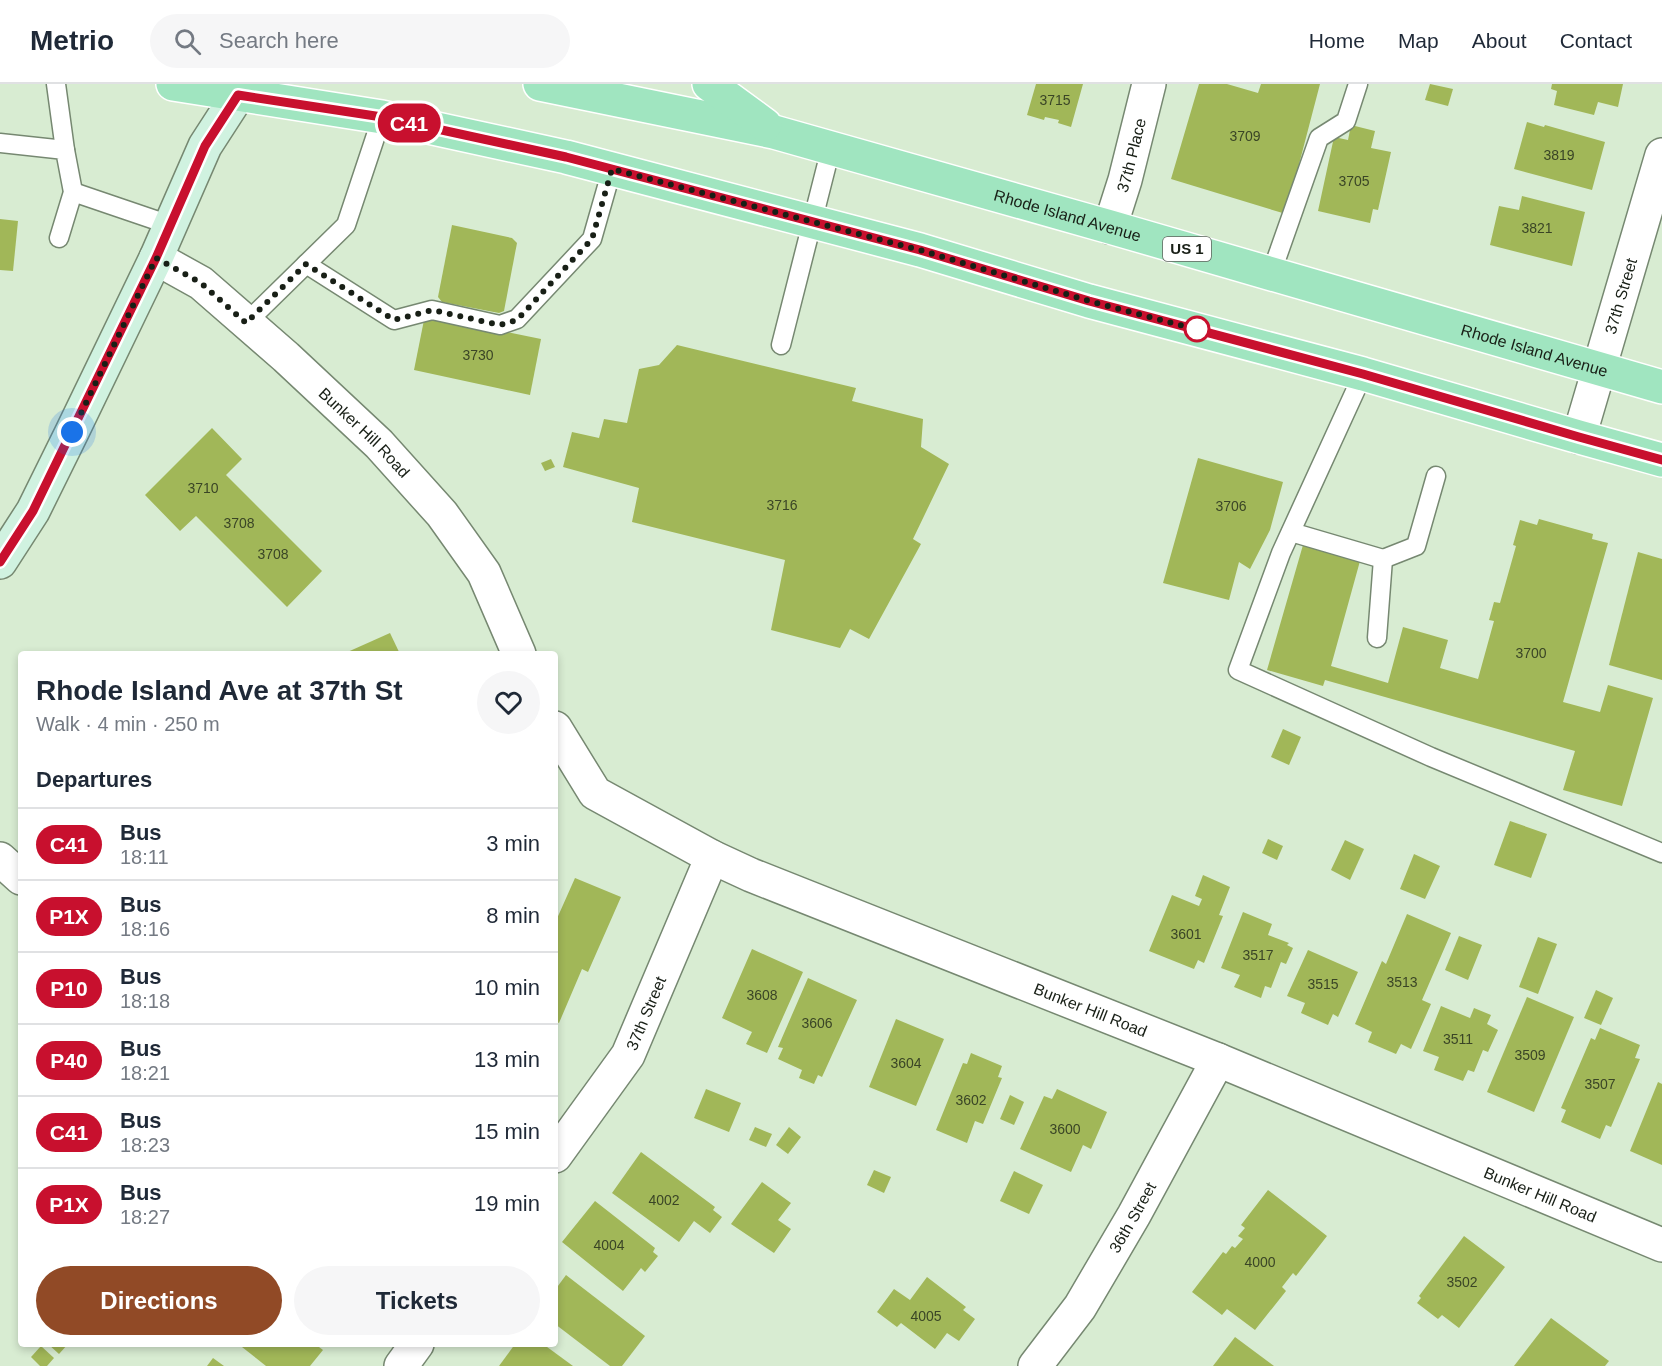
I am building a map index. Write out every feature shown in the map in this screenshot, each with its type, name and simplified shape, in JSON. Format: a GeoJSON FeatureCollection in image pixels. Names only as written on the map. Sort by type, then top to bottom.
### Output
{"type":"FeatureCollection","features":[{"type":"Feature","properties":{"kind":"main road"},"geometry":{"type":"LineString","coordinates":[[173,84],[243,89],[566,157],[920,250],[1089,301],[1363,374],[1662,460]]}},
{"type":"Feature","properties":{"kind":"main road","name":"Rhode Island Avenue"},"geometry":{"type":"LineString","coordinates":[[540,84],[774,132],[1662,387]]}},
{"type":"Feature","properties":{"kind":"main road"},"geometry":{"type":"LineString","coordinates":[[709,84],[774,132]]}},
{"type":"Feature","properties":{"kind":"main road"},"geometry":{"type":"LineString","coordinates":[[0,562],[33,511],[156,258],[205,146],[243,89]]}},
{"type":"Feature","properties":{"kind":"street","name":"37th Place"},"geometry":{"type":"LineString","coordinates":[[1110,227],[1125,180],[1149,84]]}},
{"type":"Feature","properties":{"kind":"street","name":"37th Street"},"geometry":{"type":"LineString","coordinates":[[1579,437],[1662,155]]}},
{"type":"Feature","properties":{"kind":"street","name":"Bunker Hill Road"},"geometry":{"type":"LineString","coordinates":[[156,258],[201,283],[286,357],[379,444],[442,514],[484,573],[518,651]]}},
{"type":"Feature","properties":{"kind":"street","name":"Bunker Hill Road"},"geometry":{"type":"LineString","coordinates":[[558,733],[595,793],[712,857],[777,886],[1218,1060],[1662,1245]]}},
{"type":"Feature","properties":{"kind":"street","name":"37th Street"},"geometry":{"type":"LineString","coordinates":[[558,1152],[628,1055],[712,857]]}},
{"type":"Feature","properties":{"kind":"street"},"geometry":{"type":"LineString","coordinates":[[0,859],[18,875]]}},
{"type":"Feature","properties":{"kind":"street","name":"36th Street"},"geometry":{"type":"LineString","coordinates":[[1035,1366],[1080,1307],[1134,1215],[1218,1060]]}},
{"type":"Feature","properties":{"kind":"street"},"geometry":{"type":"LineString","coordinates":[[401,1366],[415,1347]]}},
{"type":"Feature","properties":{"kind":"lane"},"geometry":{"type":"LineString","coordinates":[[56,84],[73,192],[59,238]]}},
{"type":"Feature","properties":{"kind":"lane"},"geometry":{"type":"LineString","coordinates":[[1271,274],[1319,138],[1346,121],[1358,84]]}},
{"type":"Feature","properties":{"kind":"lane"},"geometry":{"type":"LineString","coordinates":[[246,323],[346,225],[382,117]]}},
{"type":"Feature","properties":{"kind":"lane"},"geometry":{"type":"LineString","coordinates":[[0,143],[65,150]]}},
{"type":"Feature","properties":{"kind":"lane"},"geometry":{"type":"LineString","coordinates":[[781,345],[831,148]]}},
{"type":"Feature","properties":{"kind":"lane"},"geometry":{"type":"LineString","coordinates":[[306,264],[394,320],[432,310],[500,325],[517,320],[592,239],[612,169]]}},
{"type":"Feature","properties":{"kind":"lane"},"geometry":{"type":"LineString","coordinates":[[73,192],[170,225]]}},
{"type":"Feature","properties":{"kind":"lane"},"geometry":{"type":"LineString","coordinates":[[1363,374],[1281,553],[1238,670],[1431,757],[1662,853]]}},
{"type":"Feature","properties":{"kind":"lane"},"geometry":{"type":"LineString","coordinates":[[1291,532],[1383,559],[1416,546],[1436,476]]}},
{"type":"Feature","properties":{"kind":"lane"},"geometry":{"type":"LineString","coordinates":[[1377,638],[1383,559]]}},
{"type":"Feature","properties":{"kind":"building"},"geometry":{"type":"Polygon","coordinates":[[[1036,84],[1083,84],[1071,127],[1058,123],[1059,120],[1045,117],[1044,120],[1027,115],[1036,84]]]}},
{"type":"Feature","properties":{"kind":"building"},"geometry":{"type":"Polygon","coordinates":[[[1199,84],[1227,84],[1258,93],[1261,84],[1320,84],[1286,214],[1171,179],[1199,84]]]}},
{"type":"Feature","properties":{"kind":"building"},"geometry":{"type":"Polygon","coordinates":[[[1430,84],[1453,89],[1448,106],[1425,100],[1430,84]]]}},
{"type":"Feature","properties":{"kind":"building"},"geometry":{"type":"Polygon","coordinates":[[[1552,84],[1623,84],[1618,107],[1598,102],[1594,115],[1554,105],[1557,91],[1551,89],[1552,84]]]}},
{"type":"Feature","properties":{"kind":"building"},"geometry":{"type":"Polygon","coordinates":[[[1527,122],[1605,142],[1592,190],[1514,169],[1527,122]]]}},
{"type":"Feature","properties":{"kind":"building"},"geometry":{"type":"Polygon","coordinates":[[[1351,125],[1375,131],[1371,148],[1391,152],[1378,210],[1373,209],[1370,223],[1318,211],[1334,137],[1348,140],[1351,125]]]}},
{"type":"Feature","properties":{"kind":"building"},"geometry":{"type":"Polygon","coordinates":[[[1522,196],[1585,212],[1572,266],[1490,245],[1499,206],[1519,210],[1522,196]]]}},
{"type":"Feature","properties":{"kind":"building"},"geometry":{"type":"Polygon","coordinates":[[[0,219],[18,221],[13,271],[0,270],[0,219]]]}},
{"type":"Feature","properties":{"kind":"building"},"geometry":{"type":"Polygon","coordinates":[[[452,225],[512,238],[517,243],[504,311],[499,313],[442,302],[438,297],[452,225]]]}},
{"type":"Feature","properties":{"kind":"building"},"geometry":{"type":"Polygon","coordinates":[[[425,315],[541,339],[530,395],[414,370],[425,315]]]}},
{"type":"Feature","properties":{"kind":"building"},"geometry":{"type":"Polygon","coordinates":[[[677,345],[856,388],[852,401],[923,419],[921,447],[949,464],[913,539],[921,544],[869,639],[850,629],[840,648],[771,630],[785,560],[632,522],[639,488],[563,467],[572,432],[599,438],[604,419],[627,423],[639,369],[659,365],[677,345]]]}},
{"type":"Feature","properties":{"kind":"building"},"geometry":{"type":"Polygon","coordinates":[[[212,428],[242,459],[226,475],[322,571],[287,607],[196,516],[180,531],[145,495],[212,428]]]}},
{"type":"Feature","properties":{"kind":"building"},"geometry":{"type":"Polygon","coordinates":[[[1198,458],[1283,482],[1270,530],[1250,569],[1239,562],[1229,600],[1163,583],[1198,458]]]}},
{"type":"Feature","properties":{"kind":"building"},"geometry":{"type":"Polygon","coordinates":[[[551,459],[555,467],[545,471],[541,463],[551,459]]]}},
{"type":"Feature","properties":{"kind":"building"},"geometry":{"type":"Polygon","coordinates":[[[1539,519],[1593,534],[1592,539],[1608,543],[1563,702],[1600,712],[1608,685],[1653,698],[1622,806],[1563,790],[1575,751],[1325,680],[1323,686],[1267,670],[1303,545],[1360,561],[1331,666],[1388,683],[1403,627],[1448,640],[1440,668],[1478,679],[1494,621],[1489,620],[1494,602],[1500,603],[1516,546],[1513,545],[1520,520],[1537,525],[1539,519]]]}},
{"type":"Feature","properties":{"kind":"building"},"geometry":{"type":"Polygon","coordinates":[[[1638,552],[1662,559],[1662,680],[1609,665],[1638,552]]]}},
{"type":"Feature","properties":{"kind":"building"},"geometry":{"type":"Polygon","coordinates":[[[390,633],[399,651],[350,651],[390,633]]]}},
{"type":"Feature","properties":{"kind":"building"},"geometry":{"type":"Polygon","coordinates":[[[1283,729],[1301,737],[1289,765],[1271,757],[1283,729]]]}},
{"type":"Feature","properties":{"kind":"building"},"geometry":{"type":"Polygon","coordinates":[[[1510,821],[1547,834],[1531,878],[1494,865],[1510,821]]]}},
{"type":"Feature","properties":{"kind":"building"},"geometry":{"type":"Polygon","coordinates":[[[1268,839],[1283,846],[1277,860],[1262,853],[1268,839]]]}},
{"type":"Feature","properties":{"kind":"building"},"geometry":{"type":"Polygon","coordinates":[[[1345,840],[1364,849],[1350,880],[1331,870],[1345,840]]]}},
{"type":"Feature","properties":{"kind":"building"},"geometry":{"type":"Polygon","coordinates":[[[1414,854],[1440,866],[1425,899],[1400,889],[1414,854]]]}},
{"type":"Feature","properties":{"kind":"building"},"geometry":{"type":"Polygon","coordinates":[[[1203,875],[1230,887],[1219,915],[1223,916],[1204,963],[1198,960],[1194,969],[1149,951],[1172,895],[1199,906],[1202,899],[1195,896],[1203,875]]]}},
{"type":"Feature","properties":{"kind":"building"},"geometry":{"type":"Polygon","coordinates":[[[575,878],[621,897],[588,972],[582,969],[559,1023],[558,1022],[558,916],[575,878]]]}},
{"type":"Feature","properties":{"kind":"building"},"geometry":{"type":"Polygon","coordinates":[[[1243,912],[1272,924],[1268,935],[1289,943],[1287,945],[1293,948],[1286,964],[1281,962],[1271,988],[1265,986],[1261,998],[1234,987],[1240,975],[1221,968],[1243,912]]]}},
{"type":"Feature","properties":{"kind":"building"},"geometry":{"type":"Polygon","coordinates":[[[1407,914],[1451,933],[1422,1000],[1431,1004],[1411,1049],[1401,1044],[1396,1054],[1368,1042],[1372,1032],[1355,1024],[1382,961],[1386,964],[1407,914]]]}},
{"type":"Feature","properties":{"kind":"building"},"geometry":{"type":"Polygon","coordinates":[[[1459,936],[1482,945],[1468,980],[1445,970],[1459,936]]]}},
{"type":"Feature","properties":{"kind":"building"},"geometry":{"type":"Polygon","coordinates":[[[1538,937],[1557,944],[1538,994],[1519,987],[1538,937]]]}},
{"type":"Feature","properties":{"kind":"building"},"geometry":{"type":"Polygon","coordinates":[[[752,949],[803,972],[767,1053],[746,1044],[752,1032],[722,1018],[752,949]]]}},
{"type":"Feature","properties":{"kind":"building"},"geometry":{"type":"Polygon","coordinates":[[[1308,950],[1358,972],[1338,1017],[1333,1014],[1328,1025],[1301,1013],[1305,1003],[1287,996],[1308,950]]]}},
{"type":"Feature","properties":{"kind":"building"},"geometry":{"type":"Polygon","coordinates":[[[808,978],[857,1000],[822,1077],[818,1075],[814,1084],[799,1078],[802,1070],[778,1059],[783,1048],[778,1047],[808,978]]]}},
{"type":"Feature","properties":{"kind":"building"},"geometry":{"type":"Polygon","coordinates":[[[1596,990],[1613,998],[1601,1025],[1584,1018],[1596,990]]]}},
{"type":"Feature","properties":{"kind":"building"},"geometry":{"type":"Polygon","coordinates":[[[1527,997],[1574,1017],[1534,1112],[1487,1092],[1527,997]]]}},
{"type":"Feature","properties":{"kind":"building"},"geometry":{"type":"Polygon","coordinates":[[[1441,1006],[1470,1018],[1474,1008],[1491,1015],[1487,1024],[1498,1030],[1488,1052],[1483,1050],[1474,1072],[1468,1070],[1463,1081],[1434,1070],[1439,1057],[1423,1051],[1441,1006]]]}},
{"type":"Feature","properties":{"kind":"building"},"geometry":{"type":"Polygon","coordinates":[[[896,1019],[944,1039],[916,1106],[869,1087],[896,1019]]]}},
{"type":"Feature","properties":{"kind":"building"},"geometry":{"type":"Polygon","coordinates":[[[1600,1028],[1640,1045],[1635,1058],[1640,1059],[1611,1127],[1606,1125],[1600,1139],[1561,1122],[1566,1110],[1561,1108],[1591,1038],[1595,1040],[1600,1028]]]}},
{"type":"Feature","properties":{"kind":"building"},"geometry":{"type":"Polygon","coordinates":[[[971,1053],[1002,1066],[998,1077],[1002,1078],[983,1124],[975,1121],[967,1143],[936,1130],[963,1063],[967,1064],[971,1053]]]}},
{"type":"Feature","properties":{"kind":"building"},"geometry":{"type":"Polygon","coordinates":[[[1658,1082],[1662,1084],[1662,1165],[1630,1151],[1658,1082]]]}},
{"type":"Feature","properties":{"kind":"building"},"geometry":{"type":"Polygon","coordinates":[[[706,1089],[741,1103],[729,1132],[694,1118],[706,1089]]]}},
{"type":"Feature","properties":{"kind":"building"},"geometry":{"type":"Polygon","coordinates":[[[1057,1089],[1107,1112],[1091,1149],[1083,1145],[1071,1172],[1020,1149],[1044,1096],[1052,1099],[1057,1089]]]}},
{"type":"Feature","properties":{"kind":"building"},"geometry":{"type":"Polygon","coordinates":[[[1010,1095],[1024,1102],[1014,1125],[1000,1119],[1010,1095]]]}},
{"type":"Feature","properties":{"kind":"building"},"geometry":{"type":"Polygon","coordinates":[[[755,1127],[772,1134],[766,1147],[749,1140],[755,1127]]]}},
{"type":"Feature","properties":{"kind":"building"},"geometry":{"type":"Polygon","coordinates":[[[789,1127],[801,1137],[788,1154],[776,1145],[789,1127]]]}},
{"type":"Feature","properties":{"kind":"building"},"geometry":{"type":"Polygon","coordinates":[[[641,1152],[715,1207],[713,1210],[722,1217],[710,1233],[694,1221],[679,1242],[612,1193],[641,1152]]]}},
{"type":"Feature","properties":{"kind":"building"},"geometry":{"type":"Polygon","coordinates":[[[874,1170],[891,1177],[884,1193],[867,1185],[874,1170]]]}},
{"type":"Feature","properties":{"kind":"building"},"geometry":{"type":"Polygon","coordinates":[[[1014,1171],[1043,1185],[1029,1214],[1000,1201],[1014,1171]]]}},
{"type":"Feature","properties":{"kind":"building"},"geometry":{"type":"Polygon","coordinates":[[[762,1182],[791,1203],[778,1220],[791,1229],[774,1253],[731,1224],[762,1182]]]}},
{"type":"Feature","properties":{"kind":"building"},"geometry":{"type":"Polygon","coordinates":[[[1268,1190],[1327,1236],[1296,1276],[1293,1273],[1282,1287],[1286,1291],[1255,1330],[1227,1309],[1222,1315],[1192,1292],[1223,1252],[1226,1254],[1232,1246],[1235,1248],[1243,1239],[1238,1236],[1245,1228],[1241,1225],[1268,1190]]]}},
{"type":"Feature","properties":{"kind":"building"},"geometry":{"type":"Polygon","coordinates":[[[595,1201],[655,1248],[653,1252],[658,1256],[645,1272],[641,1268],[623,1291],[562,1242],[595,1201]]]}},
{"type":"Feature","properties":{"kind":"building"},"geometry":{"type":"Polygon","coordinates":[[[1464,1236],[1505,1267],[1459,1328],[1442,1315],[1438,1319],[1417,1303],[1421,1298],[1419,1296],[1464,1236]]]}},
{"type":"Feature","properties":{"kind":"building"},"geometry":{"type":"Polygon","coordinates":[[[566,1275],[645,1336],[622,1366],[610,1366],[558,1326],[558,1286],[566,1275]]]}},
{"type":"Feature","properties":{"kind":"building"},"geometry":{"type":"Polygon","coordinates":[[[927,1277],[966,1307],[963,1310],[975,1319],[959,1341],[947,1333],[935,1349],[901,1323],[897,1327],[877,1312],[894,1289],[910,1300],[927,1277]]]}},
{"type":"Feature","properties":{"kind":"building"},"geometry":{"type":"Polygon","coordinates":[[[1551,1318],[1609,1361],[1605,1366],[1514,1366],[1551,1318]]]}},
{"type":"Feature","properties":{"kind":"building"},"geometry":{"type":"Polygon","coordinates":[[[1235,1337],[1274,1366],[1213,1366],[1235,1337]]]}},
{"type":"Feature","properties":{"kind":"building"},"geometry":{"type":"Polygon","coordinates":[[[42,1347],[54,1358],[47,1366],[40,1366],[31,1357],[42,1347]]]}},
{"type":"Feature","properties":{"kind":"building"},"geometry":{"type":"Polygon","coordinates":[[[51,1347],[65,1347],[59,1354],[51,1347]]]}},
{"type":"Feature","properties":{"kind":"building"},"geometry":{"type":"Polygon","coordinates":[[[242,1347],[319,1347],[323,1350],[310,1366],[266,1366],[242,1347]]]}},
{"type":"Feature","properties":{"kind":"building"},"geometry":{"type":"Polygon","coordinates":[[[513,1347],[547,1347],[573,1366],[499,1366],[513,1347]]]}},
{"type":"Feature","properties":{"kind":"building"},"geometry":{"type":"Polygon","coordinates":[[[213,1358],[224,1366],[207,1366],[213,1358]]]}},
{"type":"Feature","properties":{"kind":"bus line","name":"C41"},"geometry":{"type":"LineString","coordinates":[[0,562],[33,511],[156,258],[205,146],[238,95],[382,117],[566,157],[920,250],[1089,301],[1363,374],[1662,460]]}},
{"type":"Feature","properties":{"kind":"route"},"geometry":{"type":"LineString","coordinates":[[72,432],[156,258],[201,283],[246,323],[306,264],[394,320],[432,310],[500,325],[517,320],[592,239],[612,169],[920,250],[1089,301],[1206,332],[1197,329]]}}]}
